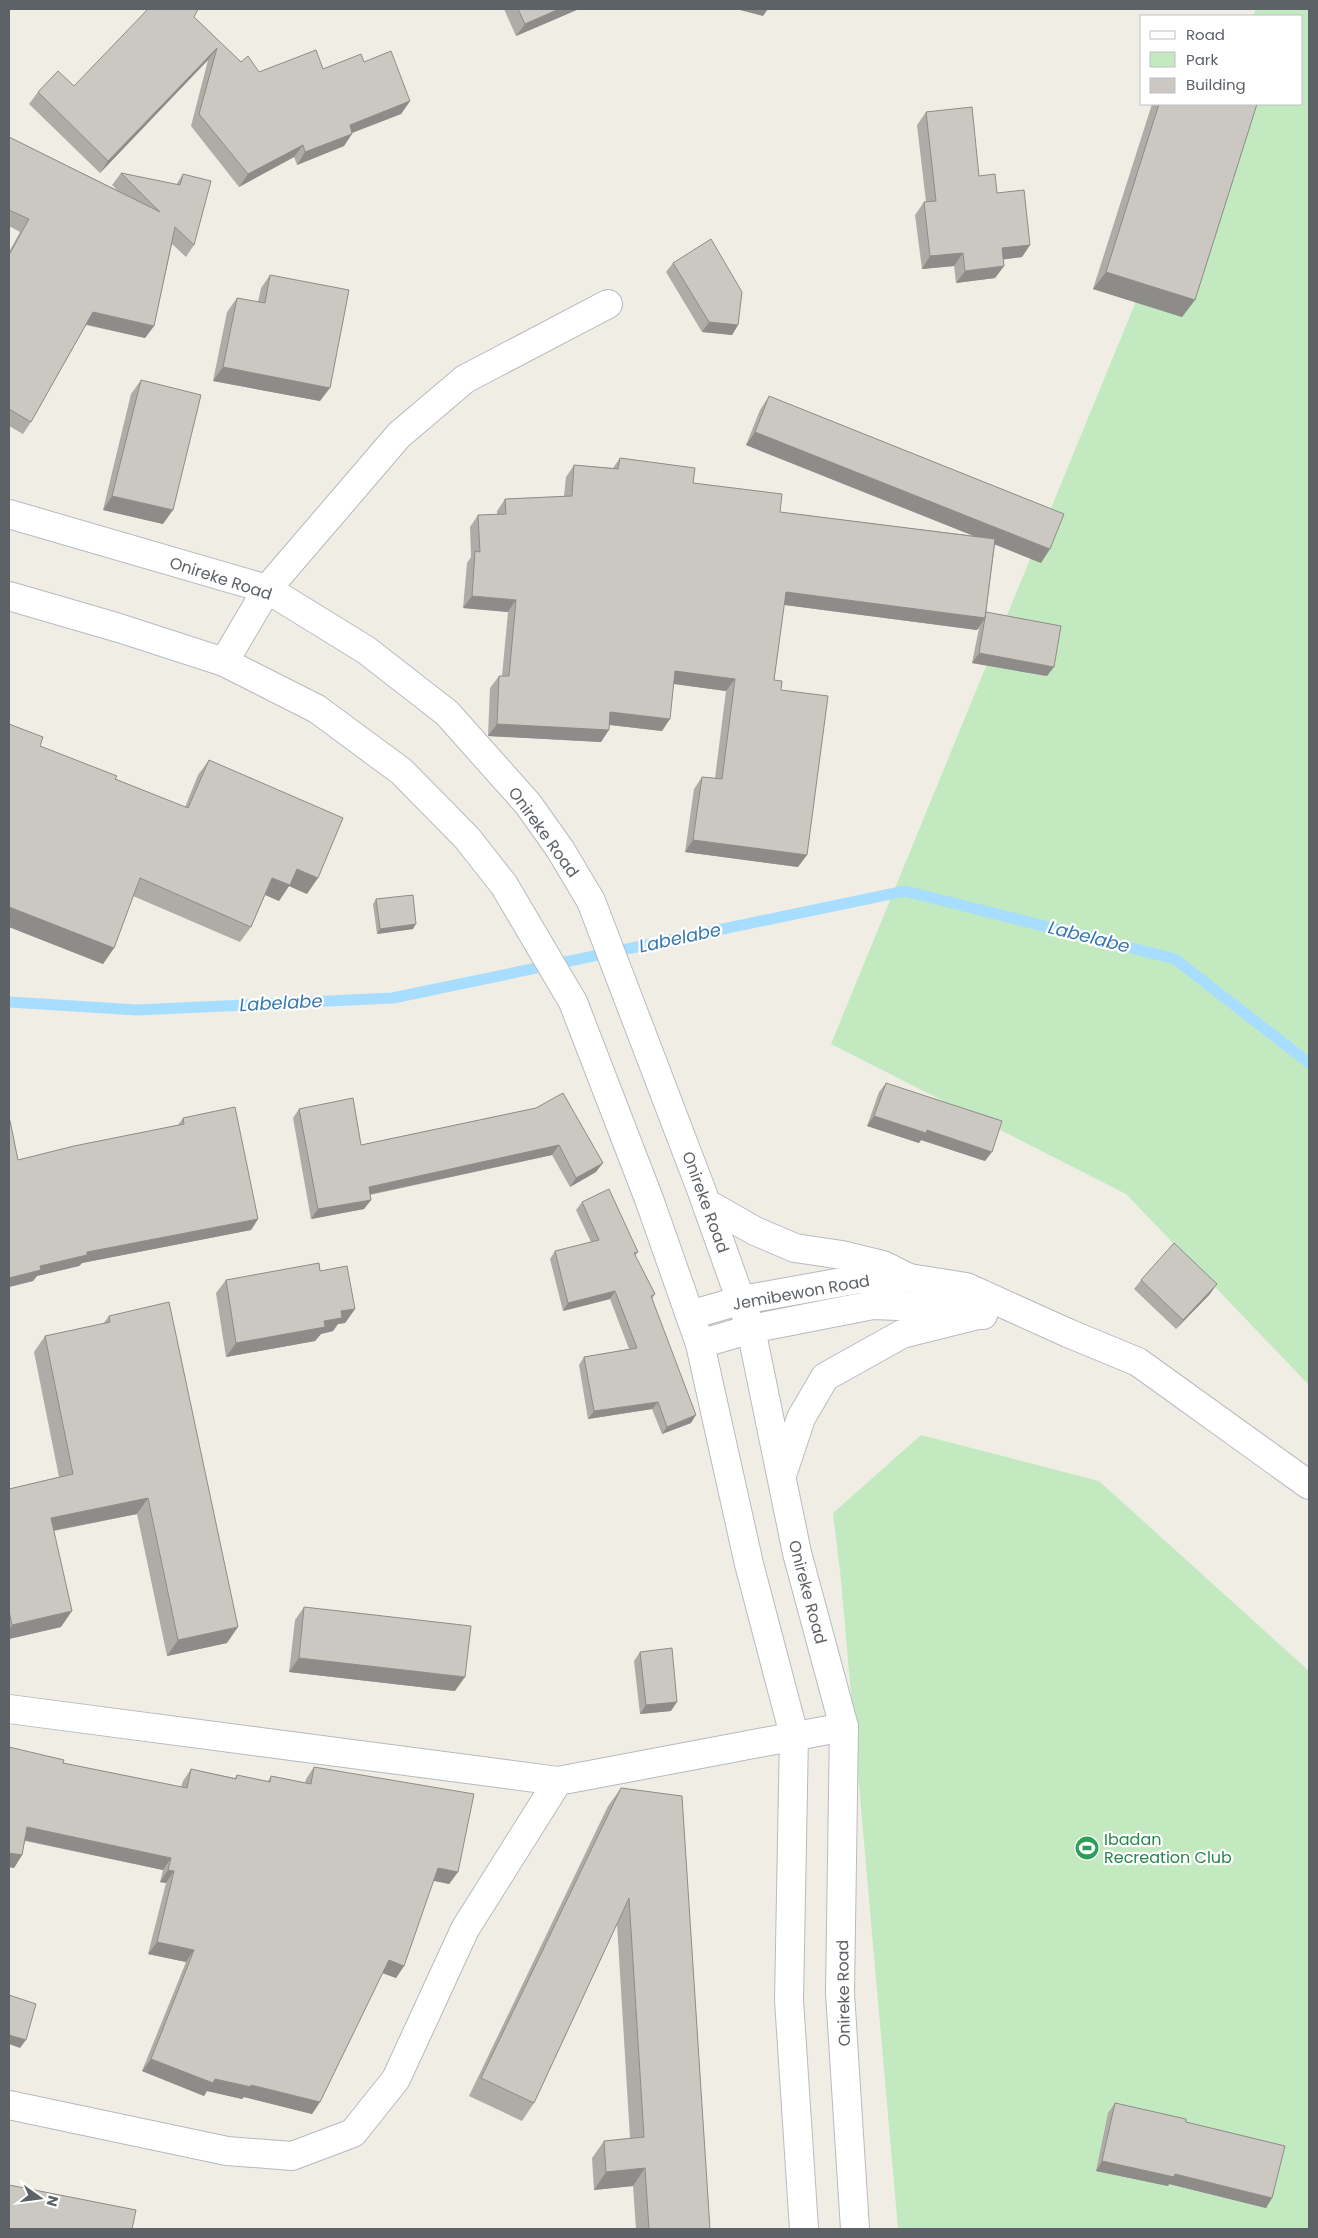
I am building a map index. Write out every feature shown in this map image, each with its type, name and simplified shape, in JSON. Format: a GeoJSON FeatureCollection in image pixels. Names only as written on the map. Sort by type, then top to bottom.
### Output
{"type":"FeatureCollection","features":[{"type":"Feature","properties":{"kind":"main road"},"geometry":{"type":"LineString","coordinates":[[224,662],[267,589],[399,434],[465,379],[608,304]]}},
{"type":"Feature","properties":{"kind":"main road","name":"Onireke Road"},"geometry":{"type":"LineString","coordinates":[[9,514],[267,589],[366,650],[447,713],[528,804],[560,849],[591,901],[624,983],[751,1328],[797,1552],[844,1727],[840,1993],[855,2229]]}},
{"type":"Feature","properties":{"kind":"main road"},"geometry":{"type":"LineString","coordinates":[[9,596],[119,628],[224,662],[317,709],[401,771],[466,838],[499,878],[573,1002],[649,1199],[700,1344],[749,1564],[794,1735],[789,2000],[804,2229]]}},
{"type":"Feature","properties":{"kind":"main road"},"geometry":{"type":"LineString","coordinates":[[706,1202],[755,1231],[795,1248],[842,1255],[883,1265],[909,1278]]}},
{"type":"Feature","properties":{"kind":"main road","name":"Jemibewon Road"},"geometry":{"type":"LineString","coordinates":[[690,1315],[742,1300],[860,1279],[909,1278],[966,1287],[1068,1333]]}},
{"type":"Feature","properties":{"kind":"main road","name":"Jemibewon Road"},"geometry":{"type":"LineString","coordinates":[[700,1344],[751,1328],[873,1305],[948,1308],[1068,1333]]}},
{"type":"Feature","properties":{"kind":"main road"},"geometry":{"type":"LineString","coordinates":[[782,1477],[801,1418],[825,1377],[902,1334],[982,1314]]}},
{"type":"Feature","properties":{"kind":"main road"},"geometry":{"type":"LineString","coordinates":[[1068,1333],[1138,1362],[1309,1485]]}},
{"type":"Feature","properties":{"kind":"main road"},"geometry":{"type":"LineString","coordinates":[[9,1709],[558,1781],[844,1727]]}},
{"type":"Feature","properties":{"kind":"main road"},"geometry":{"type":"LineString","coordinates":[[9,2105],[227,2151],[292,2156],[353,2133],[396,2079],[465,1929],[558,1781]]}},
{"type":"Feature","properties":{"kind":"green space"},"geometry":{"type":"Polygon","coordinates":[[[1256,9],[1309,9],[1309,1385],[1126,1194],[831,1044],[1217,105],[1303,105],[1303,15],[1253,15],[1256,9]]]}},
{"type":"Feature","properties":{"kind":"green space","name":"Ibadan Recreation Club"},"geometry":{"type":"Polygon","coordinates":[[[921,1435],[1099,1481],[1309,1671],[1309,2229],[898,2229],[841,1580],[833,1513],[921,1435]]]}},
{"type":"Feature","properties":{"kind":"building"},"geometry":{"type":"Polygon","coordinates":[[[148,9],[198,9],[194,17],[241,62],[248,56],[259,72],[316,50],[323,69],[361,54],[364,62],[391,51],[410,101],[350,125],[352,134],[305,152],[303,145],[248,174],[199,114],[217,48],[108,161],[38,92],[58,71],[74,86],[148,9]]]}},
{"type":"Feature","properties":{"kind":"building"},"geometry":{"type":"Polygon","coordinates":[[[518,9],[559,9],[525,24],[518,9]]]}},
{"type":"Feature","properties":{"kind":"building"},"geometry":{"type":"Polygon","coordinates":[[[1159,105],[1257,105],[1195,300],[1106,272],[1159,105]]]}},
{"type":"Feature","properties":{"kind":"building"},"geometry":{"type":"Polygon","coordinates":[[[972,107],[979,176],[995,174],[997,193],[1024,190],[1030,245],[1002,248],[1004,266],[965,271],[963,253],[930,256],[924,202],[936,201],[926,112],[972,107]]]}},
{"type":"Feature","properties":{"kind":"building"},"geometry":{"type":"Polygon","coordinates":[[[9,137],[160,212],[121,173],[180,185],[183,174],[211,181],[194,245],[175,227],[154,326],[93,312],[31,422],[9,409],[9,255],[29,219],[9,210],[9,137]]]}},
{"type":"Feature","properties":{"kind":"building"},"geometry":{"type":"Polygon","coordinates":[[[711,239],[742,292],[738,325],[709,322],[673,263],[711,239]]]}},
{"type":"Feature","properties":{"kind":"building"},"geometry":{"type":"Polygon","coordinates":[[[270,275],[349,290],[330,388],[223,367],[237,298],[265,303],[270,275]]]}},
{"type":"Feature","properties":{"kind":"building"},"geometry":{"type":"Polygon","coordinates":[[[141,380],[201,395],[173,510],[112,496],[141,380]]]}},
{"type":"Feature","properties":{"kind":"building"},"geometry":{"type":"Polygon","coordinates":[[[769,396],[1064,514],[1050,549],[755,432],[769,396]]]}},
{"type":"Feature","properties":{"kind":"building"},"geometry":{"type":"Polygon","coordinates":[[[620,458],[695,468],[693,483],[782,494],[780,512],[995,539],[985,618],[786,592],[774,680],[782,681],[781,690],[828,696],[807,855],[693,840],[702,777],[722,779],[735,679],[675,671],[670,719],[610,712],[609,730],[497,724],[499,676],[509,676],[516,600],[472,596],[475,551],[480,552],[478,515],[506,514],[505,499],[572,496],[574,465],[618,469],[620,458]]]}},
{"type":"Feature","properties":{"kind":"building"},"geometry":{"type":"Polygon","coordinates":[[[986,612],[1061,626],[1054,667],[979,653],[986,612]]]}},
{"type":"Feature","properties":{"kind":"building"},"geometry":{"type":"Polygon","coordinates":[[[9,724],[43,737],[40,746],[117,776],[115,779],[188,808],[209,760],[343,818],[318,878],[297,869],[290,885],[272,878],[251,927],[140,878],[114,948],[9,907],[9,724]]]}},
{"type":"Feature","properties":{"kind":"building"},"geometry":{"type":"Polygon","coordinates":[[[413,895],[416,924],[380,929],[376,899],[413,895]]]}},
{"type":"Feature","properties":{"kind":"building"},"geometry":{"type":"Polygon","coordinates":[[[886,1083],[1002,1121],[992,1152],[927,1130],[926,1133],[874,1116],[886,1083]]]}},
{"type":"Feature","properties":{"kind":"building"},"geometry":{"type":"Polygon","coordinates":[[[563,1093],[603,1163],[576,1178],[559,1145],[369,1187],[371,1200],[318,1209],[299,1109],[353,1098],[361,1145],[536,1108],[563,1093]]]}},
{"type":"Feature","properties":{"kind":"building"},"geometry":{"type":"Polygon","coordinates":[[[235,1107],[258,1219],[87,1252],[87,1255],[40,1266],[41,1270],[9,1278],[9,1116],[18,1160],[74,1146],[184,1124],[183,1118],[235,1107]]]}},
{"type":"Feature","properties":{"kind":"building"},"geometry":{"type":"Polygon","coordinates":[[[609,1189],[638,1252],[634,1253],[655,1294],[651,1296],[696,1415],[667,1427],[658,1402],[594,1411],[584,1357],[637,1348],[615,1291],[568,1303],[555,1251],[599,1240],[582,1202],[609,1189]]]}},
{"type":"Feature","properties":{"kind":"building"},"geometry":{"type":"Polygon","coordinates":[[[1174,1243],[1217,1284],[1183,1320],[1141,1280],[1174,1243]]]}},
{"type":"Feature","properties":{"kind":"building"},"geometry":{"type":"Polygon","coordinates":[[[319,1263],[320,1271],[347,1266],[355,1309],[341,1311],[342,1318],[324,1321],[325,1327],[236,1343],[226,1280],[319,1263]]]}},
{"type":"Feature","properties":{"kind":"building"},"geometry":{"type":"Polygon","coordinates":[[[169,1302],[238,1627],[178,1640],[148,1498],[51,1518],[72,1611],[12,1625],[9,1611],[9,1489],[73,1474],[45,1336],[110,1322],[109,1316],[169,1302]]]}},
{"type":"Feature","properties":{"kind":"building"},"geometry":{"type":"Polygon","coordinates":[[[304,1607],[471,1626],[465,1677],[299,1658],[304,1607]]]}},
{"type":"Feature","properties":{"kind":"building"},"geometry":{"type":"Polygon","coordinates":[[[672,1648],[677,1702],[646,1705],[640,1652],[672,1648]]]}},
{"type":"Feature","properties":{"kind":"building"},"geometry":{"type":"Polygon","coordinates":[[[9,1747],[64,1760],[63,1763],[187,1788],[191,1769],[236,1779],[237,1775],[270,1782],[271,1776],[311,1784],[314,1767],[474,1794],[458,1872],[438,1868],[404,1966],[389,1960],[320,2102],[251,2085],[251,2087],[215,2079],[213,2083],[151,2059],[194,1950],[157,1942],[174,1871],[168,1870],[171,1858],[27,1827],[22,1855],[9,1853],[9,1747]]]}},
{"type":"Feature","properties":{"kind":"building"},"geometry":{"type":"Polygon","coordinates":[[[621,1788],[682,1796],[710,2229],[649,2229],[645,2168],[606,2172],[604,2141],[644,2137],[629,1898],[534,2103],[481,2078],[621,1788]]]}},
{"type":"Feature","properties":{"kind":"building"},"geometry":{"type":"Polygon","coordinates":[[[9,1995],[36,2004],[26,2040],[9,2035],[9,1995]]]}},
{"type":"Feature","properties":{"kind":"building"},"geometry":{"type":"Polygon","coordinates":[[[1115,2103],[1186,2119],[1186,2122],[1285,2146],[1272,2198],[1175,2174],[1174,2177],[1102,2161],[1115,2103]]]}},
{"type":"Feature","properties":{"kind":"building"},"geometry":{"type":"Polygon","coordinates":[[[9,2185],[136,2210],[132,2229],[9,2229],[9,2185]]]}},
{"type":"Feature","properties":{"kind":"waterway","name":"Labelabe"},"geometry":{"type":"LineString","coordinates":[[9,1002],[137,1010],[393,998],[905,891],[1175,959],[1309,1063]]}},
{"type":"Feature","properties":{"kind":"place","name":"Ibadan Recreation Club"},"geometry":{"type":"Point","coordinates":[1087,1848]}}]}
